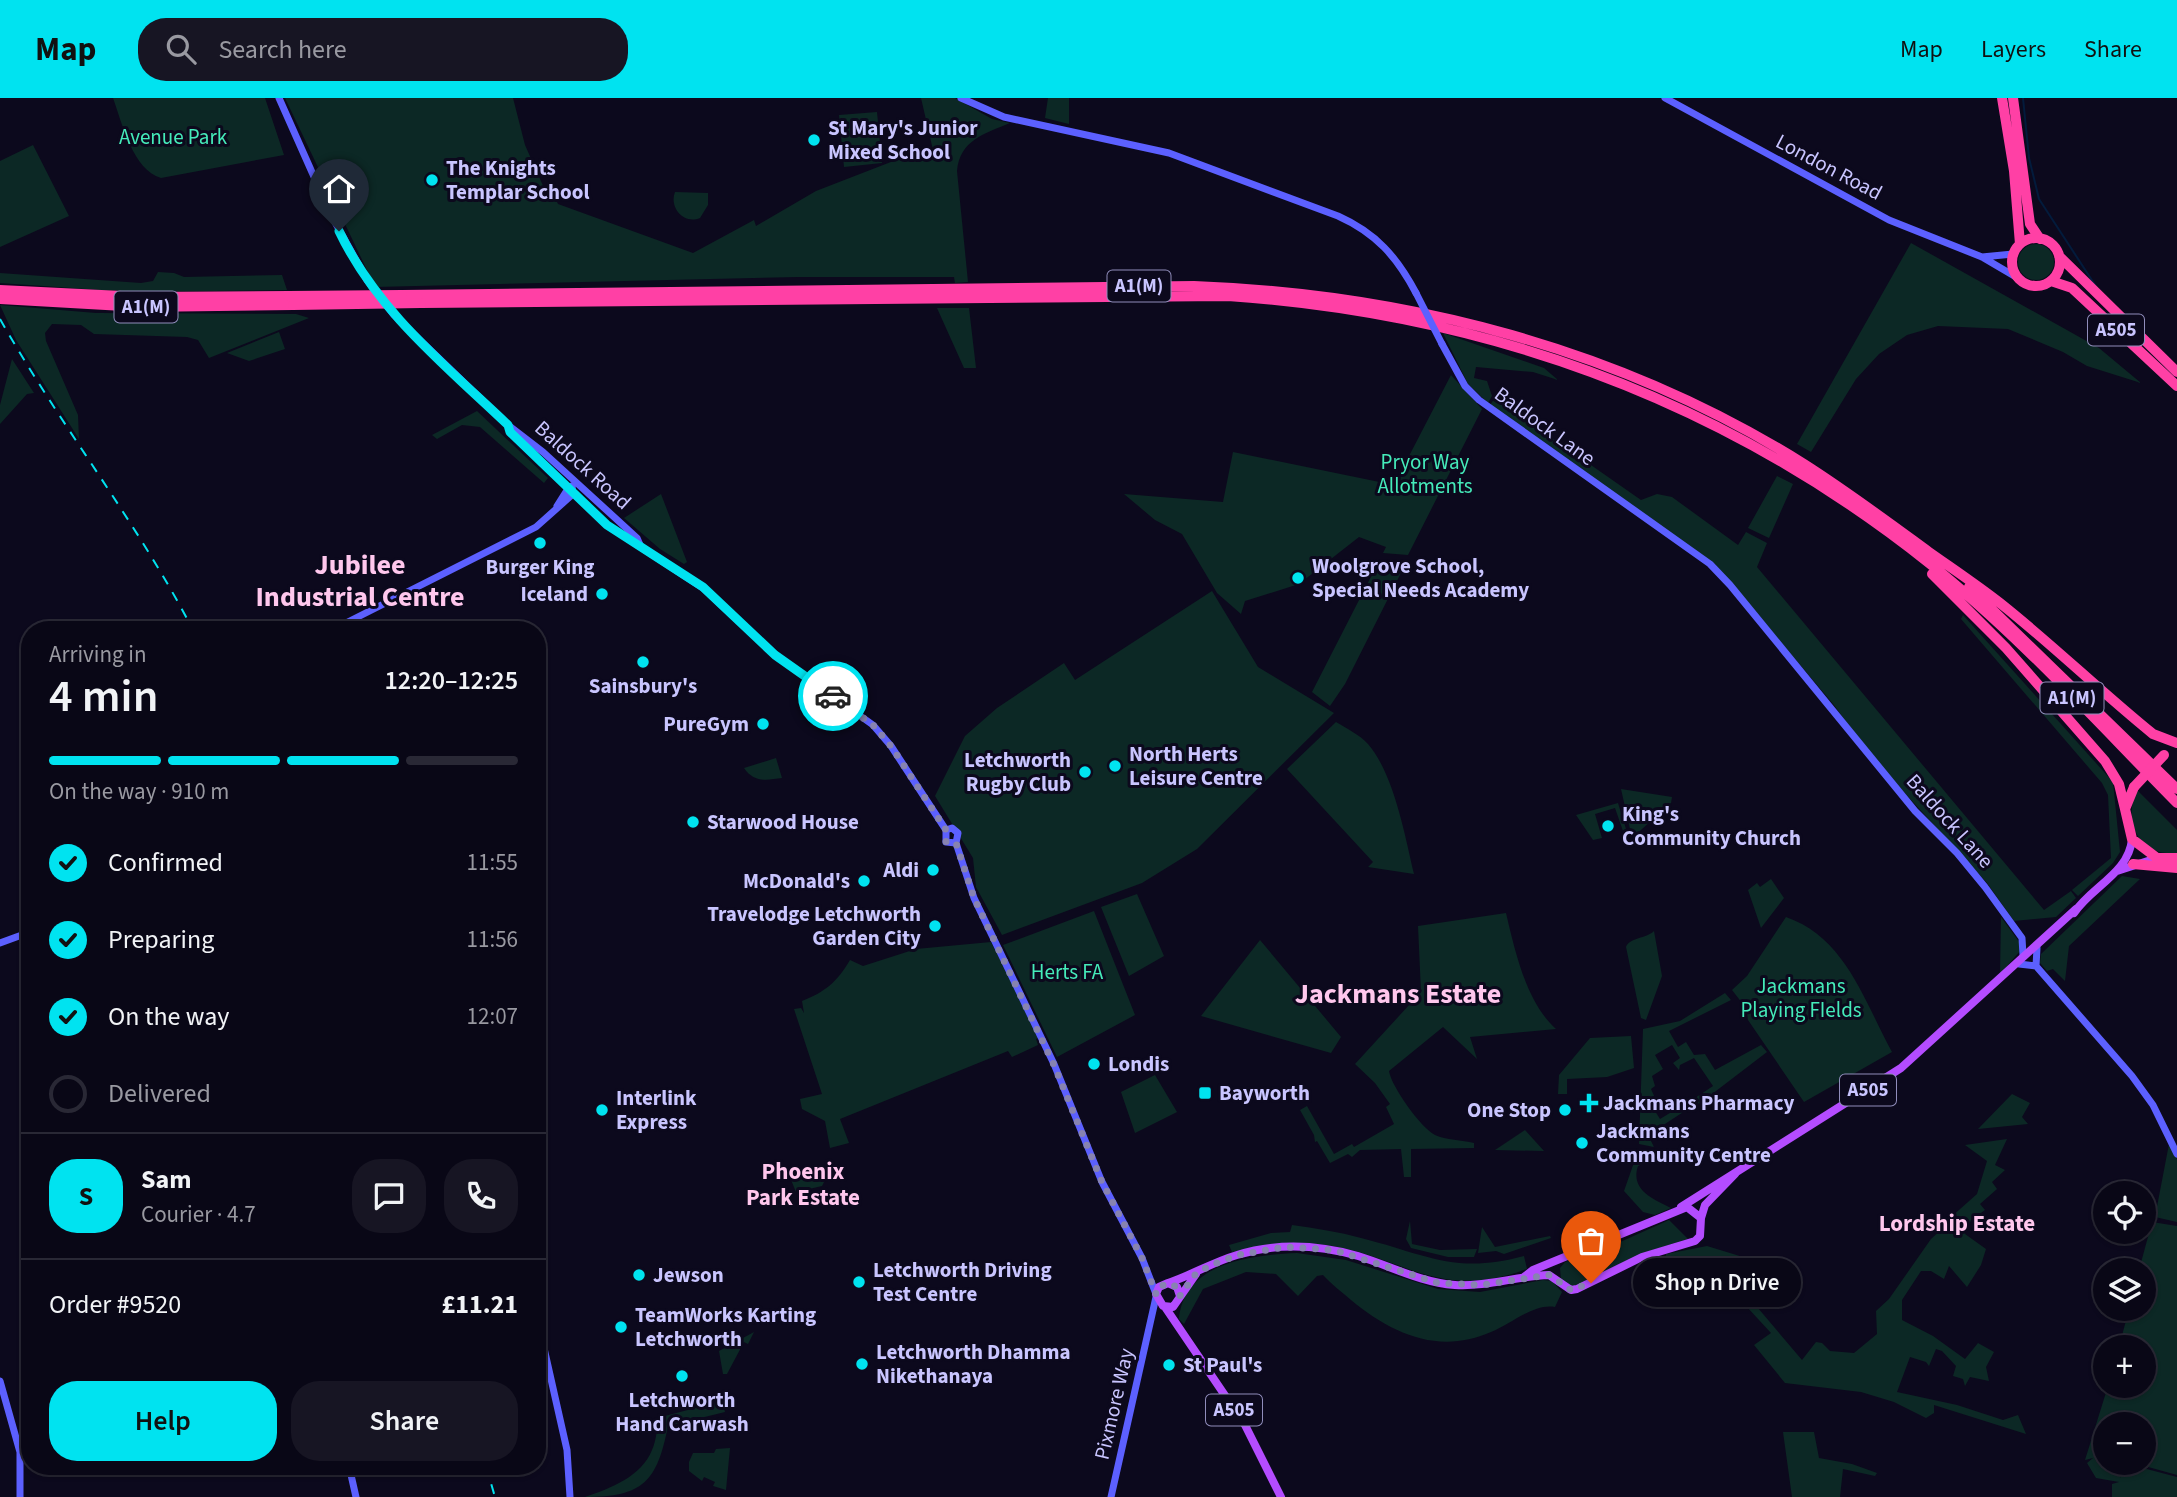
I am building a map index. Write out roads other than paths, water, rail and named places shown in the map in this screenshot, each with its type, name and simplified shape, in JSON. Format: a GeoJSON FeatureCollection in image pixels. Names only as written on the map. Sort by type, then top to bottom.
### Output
{"type":"FeatureCollection","features":[{"type":"Feature","properties":{"kind":"highway"},"geometry":{"type":"LineString","coordinates":[[2002,98],[2014,171],[2020,244],[2013,254],[2013,270],[2022,282],[2037,286],[2051,281],[2058,269],[2059,256],[2052,244],[2040,239],[2030,224],[2013,98]]}},
{"type":"Feature","properties":{"kind":"highway"},"geometry":{"type":"LineString","coordinates":[[2020,244],[2040,239]]}},
{"type":"Feature","properties":{"kind":"highway","name":"A505"},"geometry":{"type":"LineString","coordinates":[[2059,256],[2131,330],[2177,372]]}},
{"type":"Feature","properties":{"kind":"highway","name":"A505"},"geometry":{"type":"LineString","coordinates":[[2051,281],[2072,288],[2177,386]]}},
{"type":"Feature","properties":{"kind":"highway","name":"A1(M)"},"geometry":{"type":"LineString","coordinates":[[0,299],[141,307],[402,295],[1172,286],[1261,289],[1365,302],[1438,315],[1516,336],[1617,370],[1734,425],[1803,464],[1929,552],[1996,610],[2177,789]]}},
{"type":"Feature","properties":{"kind":"highway","name":"A1(M)"},"geometry":{"type":"LineString","coordinates":[[0,290],[142,297],[421,303],[1171,295],[1263,298],[1356,309],[1493,338],[1625,384],[1719,426],[1771,455],[1895,537],[1991,619],[2177,803]]}},
{"type":"Feature","properties":{"kind":"highway"},"geometry":{"type":"LineString","coordinates":[[1895,537],[2006,648],[2105,761],[2119,783],[2132,839],[2157,858],[2177,858]]}},
{"type":"Feature","properties":{"kind":"highway"},"geometry":{"type":"LineString","coordinates":[[1929,552],[2000,603],[2153,734],[2177,745],[2134,787],[2125,809]]}},
{"type":"Feature","properties":{"kind":"highway"},"geometry":{"type":"LineString","coordinates":[[2133,864],[2177,868]]}},
{"type":"Feature","properties":{"kind":"main road","name":"A505"},"geometry":{"type":"LineString","coordinates":[[1988,989],[2019,964],[2115,873],[2129,853],[2132,839]]}},
{"type":"Feature","properties":{"kind":"main road","name":"A505"},"geometry":{"type":"LineString","coordinates":[[2115,873],[2133,864],[2157,858]]}},
{"type":"Feature","properties":{"kind":"main road","name":"A505"},"geometry":{"type":"LineString","coordinates":[[1677,1210],[1901,1068],[2038,944]]}},
{"type":"Feature","properties":{"kind":"main road","name":"A505"},"geometry":{"type":"LineString","coordinates":[[1701,1218],[1705,1205],[1735,1174]]}},
{"type":"Feature","properties":{"kind":"main road"},"geometry":{"type":"LineString","coordinates":[[1198,1271],[1173,1307],[1164,1306],[1156,1295],[1167,1283],[1238,1255],[1263,1249],[1311,1247],[1360,1257],[1408,1276],[1438,1283],[1481,1285],[1549,1275],[1571,1290],[1642,1257],[1695,1241],[1700,1236],[1701,1218],[1687,1207],[1677,1210],[1533,1270],[1524,1277]]}},
{"type":"Feature","properties":{"kind":"main road"},"geometry":{"type":"LineString","coordinates":[[1558,1261],[1558,1280]]}},
{"type":"Feature","properties":{"kind":"main road"},"geometry":{"type":"LineString","coordinates":[[1167,1283],[1177,1287],[1180,1298],[1179,1327]]}},
{"type":"Feature","properties":{"kind":"main road","name":"A505"},"geometry":{"type":"LineString","coordinates":[[1164,1306],[1245,1425],[1281,1497]]}},
{"type":"Feature","properties":{"kind":"street","name":"Baldock Road"},"geometry":{"type":"LineString","coordinates":[[279,98],[331,215],[367,280],[394,316],[508,425],[515,428],[571,488],[632,544],[640,545],[703,587],[775,655],[873,725],[891,746],[946,830],[952,828],[958,833],[956,843],[974,898],[1054,1065],[1102,1182],[1142,1258]]}},
{"type":"Feature","properties":{"kind":"street","name":"Baldock Lane"},"geometry":{"type":"LineString","coordinates":[[961,98],[1004,117],[1168,153],[1338,216],[1362,228],[1387,248],[1416,293],[1465,386],[1486,406],[1710,564],[1839,714],[1914,811],[1957,853],[2022,938]]}},
{"type":"Feature","properties":{"kind":"street","name":"London Road"},"geometry":{"type":"LineString","coordinates":[[1665,98],[1889,220],[1982,257],[2016,277]]}},
{"type":"Feature","properties":{"kind":"street","name":"London Road"},"geometry":{"type":"LineString","coordinates":[[1982,257],[2013,254]]}},
{"type":"Feature","properties":{"kind":"street","name":"Baldock Road"},"geometry":{"type":"LineString","coordinates":[[571,488],[638,538],[640,545]]}},
{"type":"Feature","properties":{"kind":"street"},"geometry":{"type":"LineString","coordinates":[[350,621],[536,527],[571,488]]}},
{"type":"Feature","properties":{"kind":"street"},"geometry":{"type":"LineString","coordinates":[[0,943],[21,935]]}},
{"type":"Feature","properties":{"kind":"street"},"geometry":{"type":"LineString","coordinates":[[2023,955],[2022,938],[2038,944],[2036,966]]}},
{"type":"Feature","properties":{"kind":"street"},"geometry":{"type":"LineString","coordinates":[[2019,964],[2036,966],[2132,1076],[2153,1105],[2177,1154]]}},
{"type":"Feature","properties":{"kind":"street"},"geometry":{"type":"LineString","coordinates":[[1142,1258],[1154,1275],[1167,1283]]}},
{"type":"Feature","properties":{"kind":"street"},"geometry":{"type":"LineString","coordinates":[[1142,1258],[1156,1295]]}},
{"type":"Feature","properties":{"kind":"street","name":"Pixmore Way"},"geometry":{"type":"LineString","coordinates":[[1111,1497],[1156,1295]]}},
{"type":"Feature","properties":{"kind":"street","name":"Pixmore Way"},"geometry":{"type":"LineString","coordinates":[[1152,1318],[1164,1306]]}},
{"type":"Feature","properties":{"kind":"street"},"geometry":{"type":"LineString","coordinates":[[546,1357],[567,1450],[570,1497]]}},
{"type":"Feature","properties":{"kind":"street"},"geometry":{"type":"LineString","coordinates":[[0,1381],[20,1452],[20,1497]]}},
{"type":"Feature","properties":{"kind":"street"},"geometry":{"type":"LineString","coordinates":[[351,1475],[356,1497]]}},
{"type":"Feature","properties":{"kind":"waterway"},"geometry":{"type":"LineString","coordinates":[[2023,98],[2029,158],[2039,199],[2097,288]]}},
{"type":"Feature","properties":{"kind":"railway"},"geometry":{"type":"LineString","coordinates":[[0,319],[148,551],[188,621]]}},
{"type":"Feature","properties":{"kind":"railway"},"geometry":{"type":"LineString","coordinates":[[489,1475],[495,1497]]}},
{"type":"Feature","properties":{"kind":"place","name":"St Mary's Junior Mixed School"},"geometry":{"type":"Point","coordinates":[814,140]}},
{"type":"Feature","properties":{"kind":"place","name":"The Knights Templar School"},"geometry":{"type":"Point","coordinates":[432,180]}},
{"type":"Feature","properties":{"kind":"place","name":"Burger King"},"geometry":{"type":"Point","coordinates":[540,543]}},
{"type":"Feature","properties":{"kind":"place","name":"Woolgrove School, Special Needs Academy"},"geometry":{"type":"Point","coordinates":[1298,578]}},
{"type":"Feature","properties":{"kind":"place","name":"Iceland"},"geometry":{"type":"Point","coordinates":[602,594]}},
{"type":"Feature","properties":{"kind":"place","name":"Sainsbury's"},"geometry":{"type":"Point","coordinates":[643,662]}},
{"type":"Feature","properties":{"kind":"place","name":"PureGym"},"geometry":{"type":"Point","coordinates":[763,724]}},
{"type":"Feature","properties":{"kind":"place","name":"North Herts Leisure Centre"},"geometry":{"type":"Point","coordinates":[1115,766]}},
{"type":"Feature","properties":{"kind":"place","name":"Letchworth Rugby Club"},"geometry":{"type":"Point","coordinates":[1085,772]}},
{"type":"Feature","properties":{"kind":"place","name":"Starwood House"},"geometry":{"type":"Point","coordinates":[693,822]}},
{"type":"Feature","properties":{"kind":"place","name":"King's Community Church"},"geometry":{"type":"Point","coordinates":[1608,826]}},
{"type":"Feature","properties":{"kind":"place","name":"Aldi"},"geometry":{"type":"Point","coordinates":[933,870]}},
{"type":"Feature","properties":{"kind":"place","name":"McDonald's"},"geometry":{"type":"Point","coordinates":[864,881]}},
{"type":"Feature","properties":{"kind":"place","name":"Travelodge Letchworth Garden City"},"geometry":{"type":"Point","coordinates":[935,926]}},
{"type":"Feature","properties":{"kind":"place","name":"Londis"},"geometry":{"type":"Point","coordinates":[1094,1064]}},
{"type":"Feature","properties":{"kind":"place","name":"Bayworth"},"geometry":{"type":"Point","coordinates":[1205,1093]}},
{"type":"Feature","properties":{"kind":"place","name":"Jackmans Pharmacy"},"geometry":{"type":"Point","coordinates":[1589,1103]}},
{"type":"Feature","properties":{"kind":"place","name":"Interlink Express"},"geometry":{"type":"Point","coordinates":[602,1110]}},
{"type":"Feature","properties":{"kind":"place","name":"One Stop"},"geometry":{"type":"Point","coordinates":[1565,1110]}},
{"type":"Feature","properties":{"kind":"place","name":"Jackmans Community Centre"},"geometry":{"type":"Point","coordinates":[1582,1143]}},
{"type":"Feature","properties":{"kind":"place","name":"Jewson"},"geometry":{"type":"Point","coordinates":[639,1275]}},
{"type":"Feature","properties":{"kind":"place","name":"Letchworth Driving Test Centre"},"geometry":{"type":"Point","coordinates":[859,1282]}},
{"type":"Feature","properties":{"kind":"place","name":"Shop n Drive"},"geometry":{"type":"Point","coordinates":[1591,1283]}},
{"type":"Feature","properties":{"kind":"place","name":"TeamWorks Karting Letchworth"},"geometry":{"type":"Point","coordinates":[621,1327]}},
{"type":"Feature","properties":{"kind":"place","name":"Letchworth Dhamma Nikethanaya"},"geometry":{"type":"Point","coordinates":[862,1364]}},
{"type":"Feature","properties":{"kind":"place","name":"St Paul's"},"geometry":{"type":"Point","coordinates":[1169,1365]}},
{"type":"Feature","properties":{"kind":"place","name":"Letchworth Hand Carwash"},"geometry":{"type":"Point","coordinates":[682,1376]}},
{"type":"Feature","properties":{"kind":"district","name":"Jubilee Industrial Centre"},"geometry":{"type":"Point","coordinates":[360,581]}},
{"type":"Feature","properties":{"kind":"district","name":"Jackmans Estate"},"geometry":{"type":"Point","coordinates":[1398,994]}},
{"type":"Feature","properties":{"kind":"district","name":"Phoenix Park Estate"},"geometry":{"type":"Point","coordinates":[803,1184]}},
{"type":"Feature","properties":{"kind":"district","name":"Lordship Estate"},"geometry":{"type":"Point","coordinates":[1957,1223]}},
{"type":"Feature","properties":{"kind":"park label","name":"Avenue Park"},"geometry":{"type":"Point","coordinates":[173,137]}},
{"type":"Feature","properties":{"kind":"park label","name":"Pryor Way Allotments"},"geometry":{"type":"Point","coordinates":[1425,474]}},
{"type":"Feature","properties":{"kind":"park label","name":"Herts FA"},"geometry":{"type":"Point","coordinates":[1067,972]}},
{"type":"Feature","properties":{"kind":"park label","name":"Jackmans Playing FIelds"},"geometry":{"type":"Point","coordinates":[1801,998]}}]}
